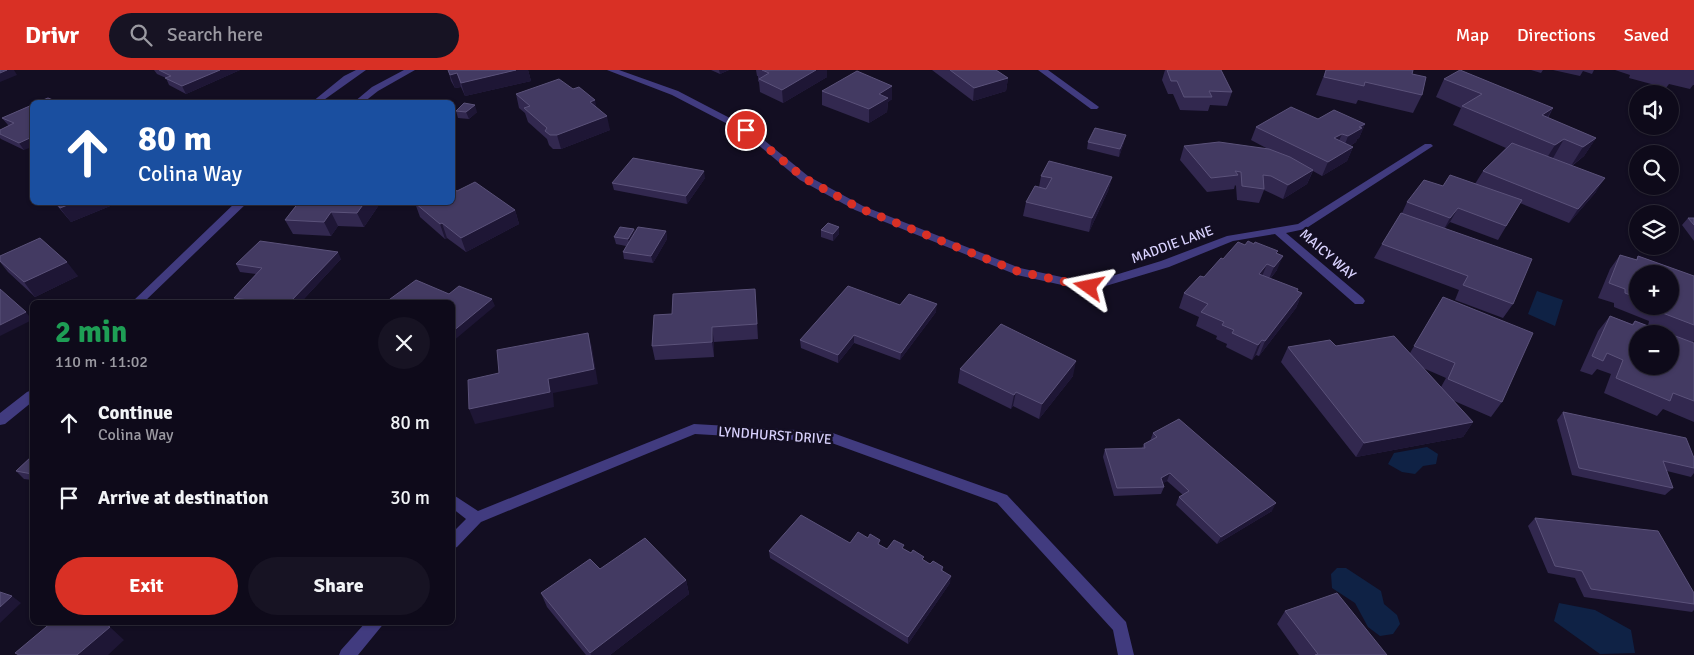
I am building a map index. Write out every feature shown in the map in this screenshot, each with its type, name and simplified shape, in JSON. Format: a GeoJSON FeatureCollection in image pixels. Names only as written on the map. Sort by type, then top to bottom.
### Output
{"type":"FeatureCollection","features":[{"type":"Feature","properties":{"kind":"street"},"geometry":{"type":"LineString","coordinates":[[319,100],[347,78],[362,70]]}},
{"type":"Feature","properties":{"kind":"street"},"geometry":{"type":"LineString","coordinates":[[361,100],[375,89],[411,70]]}},
{"type":"Feature","properties":{"kind":"street","name":"MADDIE LANE"},"geometry":{"type":"LineString","coordinates":[[611,70],[675,92],[746,130],[804,178],[859,208],[1017,271],[1089,287],[1165,264],[1231,238],[1301,227],[1428,146]]}},
{"type":"Feature","properties":{"kind":"street"},"geometry":{"type":"LineString","coordinates":[[1042,70],[1094,107]]}},
{"type":"Feature","properties":{"kind":"street"},"geometry":{"type":"LineString","coordinates":[[215,227],[225,205]]}},
{"type":"Feature","properties":{"kind":"street"},"geometry":{"type":"LineString","coordinates":[[140,300],[240,205]]}},
{"type":"Feature","properties":{"kind":"street","name":"MAICY WAY"},"geometry":{"type":"LineString","coordinates":[[1278,231],[1359,301]]}},
{"type":"Feature","properties":{"kind":"street"},"geometry":{"type":"LineString","coordinates":[[0,420],[30,396]]}},
{"type":"Feature","properties":{"kind":"street","name":"LYNDHURST DRIVE"},"geometry":{"type":"LineString","coordinates":[[455,540],[476,518],[694,429],[830,437],[1002,499],[1120,627],[1126,655]]}},
{"type":"Feature","properties":{"kind":"street"},"geometry":{"type":"LineString","coordinates":[[455,502],[476,518]]}},
{"type":"Feature","properties":{"kind":"street"},"geometry":{"type":"LineString","coordinates":[[347,655],[375,625]]}},
{"type":"Feature","properties":{"kind":"water"},"geometry":{"type":"Polygon","coordinates":[[[1537,291],[1563,300],[1555,326],[1528,314],[1537,291]]]}},
{"type":"Feature","properties":{"kind":"water"},"geometry":{"type":"Polygon","coordinates":[[[1427,447],[1438,454],[1436,464],[1423,466],[1415,474],[1402,472],[1388,464],[1394,453],[1427,447]]]}},
{"type":"Feature","properties":{"kind":"water"},"geometry":{"type":"Polygon","coordinates":[[[1337,568],[1346,568],[1381,591],[1384,604],[1397,615],[1400,624],[1393,634],[1380,636],[1368,627],[1355,603],[1332,588],[1331,574],[1337,568]]]}},
{"type":"Feature","properties":{"kind":"water"},"geometry":{"type":"Polygon","coordinates":[[[1559,603],[1595,610],[1631,630],[1635,653],[1600,654],[1554,621],[1559,603]]]}},
{"type":"Feature","properties":{"kind":"building"},"geometry":{"type":"Polygon","coordinates":[[[159,70],[220,70],[182,86],[165,78],[171,76],[159,70]]]}},
{"type":"Feature","properties":{"kind":"building"},"geometry":{"type":"Polygon","coordinates":[[[448,70],[516,70],[461,83],[457,73],[450,75],[448,70]]]}},
{"type":"Feature","properties":{"kind":"building"},"geometry":{"type":"Polygon","coordinates":[[[762,70],[816,70],[782,90],[759,79],[769,73],[762,70]]]}},
{"type":"Feature","properties":{"kind":"building"},"geometry":{"type":"Polygon","coordinates":[[[950,70],[996,70],[1008,78],[974,88],[950,70]]]}},
{"type":"Feature","properties":{"kind":"building"},"geometry":{"type":"Polygon","coordinates":[[[1167,70],[1221,70],[1232,92],[1209,91],[1212,97],[1184,97],[1177,81],[1171,81],[1167,70]]]}},
{"type":"Feature","properties":{"kind":"building"},"geometry":{"type":"Polygon","coordinates":[[[1326,70],[1413,70],[1412,74],[1426,77],[1422,95],[1365,82],[1364,86],[1324,77],[1326,70]]]}},
{"type":"Feature","properties":{"kind":"building"},"geometry":{"type":"Polygon","coordinates":[[[1460,70],[1553,108],[1542,115],[1596,138],[1583,147],[1564,139],[1555,145],[1462,106],[1482,94],[1444,79],[1460,70]]]}},
{"type":"Feature","properties":{"kind":"building"},"geometry":{"type":"Polygon","coordinates":[[[857,71],[892,86],[879,94],[888,98],[869,109],[822,91],[857,71]]]}},
{"type":"Feature","properties":{"kind":"building"},"geometry":{"type":"Polygon","coordinates":[[[559,79],[573,89],[579,87],[595,100],[590,102],[607,116],[557,135],[550,135],[545,131],[547,128],[524,108],[530,106],[516,94],[559,79]]]}},
{"type":"Feature","properties":{"kind":"building"},"geometry":{"type":"Polygon","coordinates":[[[464,103],[475,105],[466,112],[456,111],[464,103]]]}},
{"type":"Feature","properties":{"kind":"building"},"geometry":{"type":"Polygon","coordinates":[[[30,106],[30,138],[19,143],[0,134],[0,130],[14,123],[2,118],[30,106]]]}},
{"type":"Feature","properties":{"kind":"building"},"geometry":{"type":"Polygon","coordinates":[[[1291,107],[1318,119],[1334,110],[1365,124],[1359,127],[1362,128],[1348,136],[1342,134],[1334,138],[1353,147],[1328,162],[1256,127],[1291,107]]]}},
{"type":"Feature","properties":{"kind":"building"},"geometry":{"type":"Polygon","coordinates":[[[1095,128],[1126,135],[1120,149],[1088,142],[1095,128]]]}},
{"type":"Feature","properties":{"kind":"building"},"geometry":{"type":"Polygon","coordinates":[[[1219,142],[1269,149],[1290,157],[1313,170],[1288,185],[1271,176],[1263,175],[1264,189],[1242,186],[1241,172],[1235,171],[1238,175],[1211,178],[1184,146],[1219,142]]]}},
{"type":"Feature","properties":{"kind":"building"},"geometry":{"type":"Polygon","coordinates":[[[1512,143],[1605,178],[1578,209],[1483,171],[1512,143]]]}},
{"type":"Feature","properties":{"kind":"building"},"geometry":{"type":"Polygon","coordinates":[[[633,158],[704,171],[686,196],[612,183],[633,158]]]}},
{"type":"Feature","properties":{"kind":"building"},"geometry":{"type":"Polygon","coordinates":[[[1049,161],[1112,177],[1092,218],[1026,202],[1035,186],[1046,189],[1052,178],[1041,176],[1049,161]]]}},
{"type":"Feature","properties":{"kind":"building"},"geometry":{"type":"Polygon","coordinates":[[[1450,175],[1522,200],[1506,226],[1458,208],[1450,218],[1407,202],[1424,180],[1443,186],[1450,175]]]}},
{"type":"Feature","properties":{"kind":"building"},"geometry":{"type":"Polygon","coordinates":[[[475,182],[515,210],[461,238],[442,223],[440,224],[417,205],[455,205],[455,190],[457,191],[475,182]]]}},
{"type":"Feature","properties":{"kind":"building"},"geometry":{"type":"Polygon","coordinates":[[[297,205],[363,205],[357,213],[331,212],[324,222],[285,220],[297,205]]]}},
{"type":"Feature","properties":{"kind":"building"},"geometry":{"type":"Polygon","coordinates":[[[1401,213],[1532,259],[1513,304],[1463,285],[1468,276],[1382,244],[1401,213]]]}},
{"type":"Feature","properties":{"kind":"building"},"geometry":{"type":"Polygon","coordinates":[[[1688,218],[1694,218],[1694,225],[1688,218]]]}},
{"type":"Feature","properties":{"kind":"building"},"geometry":{"type":"Polygon","coordinates":[[[828,223],[839,227],[833,234],[821,230],[828,223]]]}},
{"type":"Feature","properties":{"kind":"building"},"geometry":{"type":"Polygon","coordinates":[[[620,227],[634,229],[628,239],[614,237],[620,227]]]}},
{"type":"Feature","properties":{"kind":"building"},"geometry":{"type":"Polygon","coordinates":[[[638,227],[666,231],[651,256],[623,252],[638,227]]]}},
{"type":"Feature","properties":{"kind":"building"},"geometry":{"type":"Polygon","coordinates":[[[40,238],[67,262],[24,282],[0,261],[0,256],[40,238]]]}},
{"type":"Feature","properties":{"kind":"building"},"geometry":{"type":"Polygon","coordinates":[[[260,241],[338,252],[292,300],[234,298],[262,268],[236,264],[260,241]]]}},
{"type":"Feature","properties":{"kind":"building"},"geometry":{"type":"Polygon","coordinates":[[[1248,241],[1278,251],[1276,253],[1283,256],[1274,267],[1267,264],[1259,274],[1298,289],[1297,291],[1302,293],[1265,341],[1262,340],[1258,345],[1232,333],[1234,330],[1222,325],[1224,322],[1201,312],[1208,304],[1184,293],[1200,276],[1204,277],[1238,242],[1245,245],[1248,241]]]}},
{"type":"Feature","properties":{"kind":"building"},"geometry":{"type":"Polygon","coordinates":[[[1620,255],[1637,260],[1638,256],[1663,265],[1629,265],[1629,295],[1625,293],[1625,289],[1609,283],[1620,255]]]}},
{"type":"Feature","properties":{"kind":"building"},"geometry":{"type":"Polygon","coordinates":[[[1679,271],[1694,276],[1694,325],[1668,315],[1679,315],[1679,271]]]}},
{"type":"Feature","properties":{"kind":"building"},"geometry":{"type":"Polygon","coordinates":[[[416,280],[449,294],[459,286],[492,299],[455,330],[455,300],[389,300],[416,280]]]}},
{"type":"Feature","properties":{"kind":"building"},"geometry":{"type":"Polygon","coordinates":[[[848,286],[900,305],[909,294],[937,304],[901,353],[854,335],[838,355],[800,340],[848,286]]]}},
{"type":"Feature","properties":{"kind":"building"},"geometry":{"type":"Polygon","coordinates":[[[0,289],[26,312],[0,325],[0,289]]]}},
{"type":"Feature","properties":{"kind":"building"},"geometry":{"type":"Polygon","coordinates":[[[755,289],[757,324],[712,327],[712,342],[652,346],[654,315],[672,314],[673,294],[755,289]]]}},
{"type":"Feature","properties":{"kind":"building"},"geometry":{"type":"Polygon","coordinates":[[[1443,297],[1533,333],[1502,402],[1448,379],[1455,363],[1414,346],[1443,297]]]}},
{"type":"Feature","properties":{"kind":"building"},"geometry":{"type":"Polygon","coordinates":[[[1610,316],[1633,325],[1629,325],[1629,375],[1679,375],[1679,337],[1694,343],[1694,401],[1673,393],[1670,401],[1616,378],[1623,360],[1607,353],[1603,361],[1592,356],[1610,316]]]}},
{"type":"Feature","properties":{"kind":"building"},"geometry":{"type":"Polygon","coordinates":[[[1635,321],[1645,325],[1633,325],[1635,321]]]}},
{"type":"Feature","properties":{"kind":"building"},"geometry":{"type":"Polygon","coordinates":[[[1001,324],[1076,361],[1042,404],[1016,392],[1014,395],[960,369],[1001,324]]]}},
{"type":"Feature","properties":{"kind":"building"},"geometry":{"type":"Polygon","coordinates":[[[588,333],[594,369],[548,379],[550,392],[469,409],[468,380],[499,373],[497,350],[588,333]]]}},
{"type":"Feature","properties":{"kind":"building"},"geometry":{"type":"Polygon","coordinates":[[[1394,336],[1473,422],[1364,443],[1288,347],[1330,340],[1336,346],[1394,336]]]}},
{"type":"Feature","properties":{"kind":"building"},"geometry":{"type":"Polygon","coordinates":[[[1563,412],[1686,438],[1694,458],[1694,468],[1663,461],[1673,488],[1579,468],[1563,412]]]}},
{"type":"Feature","properties":{"kind":"building"},"geometry":{"type":"Polygon","coordinates":[[[1179,419],[1276,503],[1221,537],[1179,497],[1189,491],[1170,473],[1161,478],[1164,487],[1117,488],[1105,449],[1145,448],[1144,444],[1157,437],[1153,433],[1179,419]]]}},
{"type":"Feature","properties":{"kind":"building"},"geometry":{"type":"Polygon","coordinates":[[[30,458],[30,474],[16,471],[30,458]]]}},
{"type":"Feature","properties":{"kind":"building"},"geometry":{"type":"Polygon","coordinates":[[[801,515],[850,543],[858,532],[868,538],[870,534],[880,540],[878,544],[887,549],[894,540],[904,545],[902,548],[911,553],[913,550],[924,557],[922,559],[930,564],[933,561],[943,567],[941,570],[951,576],[908,637],[769,551],[801,515]]]}},
{"type":"Feature","properties":{"kind":"building"},"geometry":{"type":"Polygon","coordinates":[[[1535,518],[1658,531],[1694,593],[1694,604],[1591,589],[1582,571],[1555,566],[1535,518]]]}},
{"type":"Feature","properties":{"kind":"building"},"geometry":{"type":"Polygon","coordinates":[[[645,538],[686,580],[590,653],[541,593],[590,559],[600,569],[645,538]]]}},
{"type":"Feature","properties":{"kind":"building"},"geometry":{"type":"Polygon","coordinates":[[[0,592],[12,596],[0,607],[0,592]]]}},
{"type":"Feature","properties":{"kind":"building"},"geometry":{"type":"Polygon","coordinates":[[[1337,593],[1387,655],[1315,655],[1318,654],[1285,611],[1337,593]]]}},
{"type":"Feature","properties":{"kind":"building"},"geometry":{"type":"Polygon","coordinates":[[[48,625],[107,625],[110,627],[77,655],[19,655],[15,653],[48,625]]]}},
{"type":"Feature","properties":{"kind":"route"},"geometry":{"type":"LineString","coordinates":[[746,130],[804,178],[859,208],[1017,271],[1089,287]]}}]}
